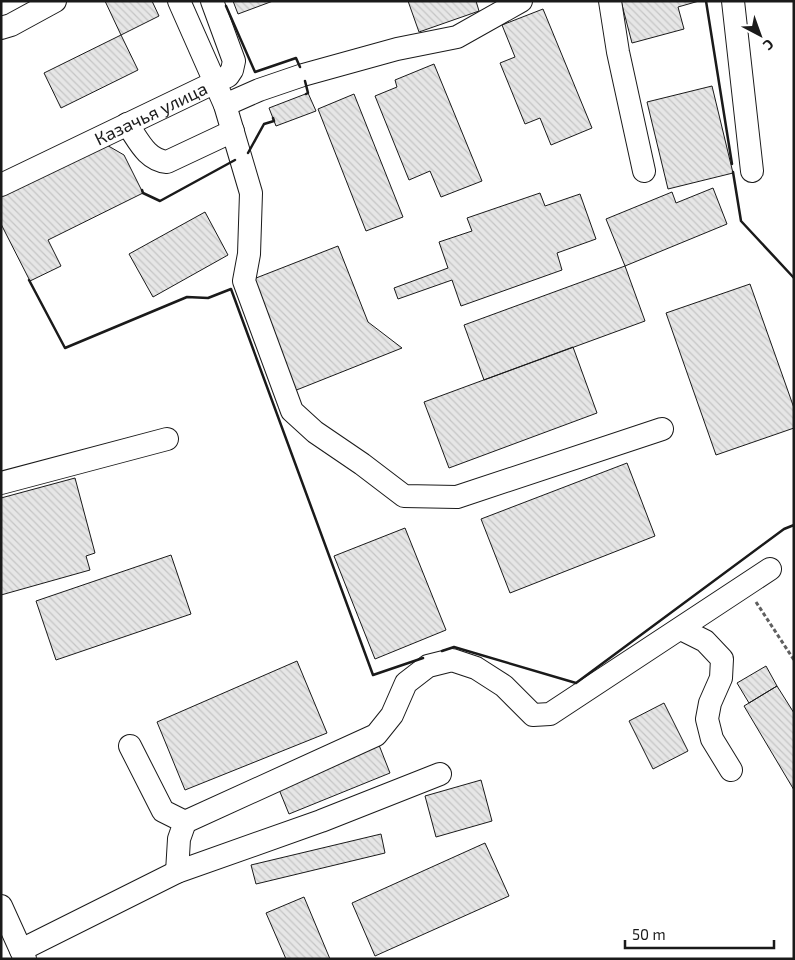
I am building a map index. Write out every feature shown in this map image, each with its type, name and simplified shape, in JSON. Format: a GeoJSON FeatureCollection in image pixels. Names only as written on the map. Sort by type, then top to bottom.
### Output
{"type":"FeatureCollection","features":[{"type":"Feature","properties":{"kind":"street"},"geometry":{"type":"LineString","coordinates":[[1,28],[11,25],[55,1]]}},
{"type":"Feature","properties":{"kind":"street"},"geometry":{"type":"LineString","coordinates":[[179,1],[225,106],[251,193],[249,254],[244,281],[292,411],[315,432],[404,496],[457,497],[662,429]]}},
{"type":"Feature","properties":{"kind":"street","name":"Казачья улица"},"geometry":{"type":"LineString","coordinates":[[1,185],[228,76],[234,61],[212,1]]}},
{"type":"Feature","properties":{"kind":"street"},"geometry":{"type":"LineString","coordinates":[[225,106],[260,90],[303,75],[397,49],[457,37],[521,1]]}},
{"type":"Feature","properties":{"kind":"street"},"geometry":{"type":"LineString","coordinates":[[610,1],[618,52],[644,171]]}},
{"type":"Feature","properties":{"kind":"street"},"geometry":{"type":"LineString","coordinates":[[733,1],[752,171]]}},
{"type":"Feature","properties":{"kind":"street"},"geometry":{"type":"LineString","coordinates":[[127,124],[148,154],[157,161],[167,162],[233,131]]}},
{"type":"Feature","properties":{"kind":"street"},"geometry":{"type":"LineString","coordinates":[[1,483],[167,439]]}},
{"type":"Feature","properties":{"kind":"street"},"geometry":{"type":"LineString","coordinates":[[177,872],[179,839],[185,822],[376,735],[392,715],[406,684],[428,666],[452,660],[476,668],[504,686],[533,715],[550,714],[770,569]]}},
{"type":"Feature","properties":{"kind":"street"},"geometry":{"type":"LineString","coordinates":[[681,629],[705,641],[722,659],[721,678],[710,703],[707,719],[712,739],[731,770]]}},
{"type":"Feature","properties":{"kind":"street"},"geometry":{"type":"LineString","coordinates":[[130,746],[163,812],[185,822]]}},
{"type":"Feature","properties":{"kind":"street"},"geometry":{"type":"LineString","coordinates":[[1,906],[23,954],[177,872],[321,821],[440,774]]}},
{"type":"Feature","properties":{"kind":"path"},"geometry":{"type":"LineString","coordinates":[[746,586],[794,660]]}},
{"type":"Feature","properties":{"kind":"building"},"geometry":{"type":"Polygon","coordinates":[[[105,1],[152,1],[159,16],[121,35],[105,1]]]}},
{"type":"Feature","properties":{"kind":"building"},"geometry":{"type":"Polygon","coordinates":[[[233,1],[273,1],[238,14],[233,1]]]}},
{"type":"Feature","properties":{"kind":"building"},"geometry":{"type":"Polygon","coordinates":[[[408,1],[476,1],[479,11],[419,32],[408,1]]]}},
{"type":"Feature","properties":{"kind":"building"},"geometry":{"type":"Polygon","coordinates":[[[621,1],[699,1],[678,7],[684,29],[632,43],[621,1]]]}},
{"type":"Feature","properties":{"kind":"building"},"geometry":{"type":"Polygon","coordinates":[[[543,9],[592,128],[551,145],[540,118],[525,124],[500,63],[515,57],[502,25],[543,9]]]}},
{"type":"Feature","properties":{"kind":"building"},"geometry":{"type":"Polygon","coordinates":[[[121,35],[138,70],[61,108],[44,73],[121,35]]]}},
{"type":"Feature","properties":{"kind":"building"},"geometry":{"type":"Polygon","coordinates":[[[434,64],[482,181],[441,197],[430,171],[409,180],[375,96],[397,87],[395,80],[434,64]]]}},
{"type":"Feature","properties":{"kind":"building"},"geometry":{"type":"Polygon","coordinates":[[[712,86],[733,173],[668,189],[647,102],[712,86]]]}},
{"type":"Feature","properties":{"kind":"building"},"geometry":{"type":"Polygon","coordinates":[[[308,93],[316,111],[276,126],[269,108],[308,93]]]}},
{"type":"Feature","properties":{"kind":"building"},"geometry":{"type":"Polygon","coordinates":[[[354,94],[403,217],[366,231],[318,109],[354,94]]]}},
{"type":"Feature","properties":{"kind":"building"},"geometry":{"type":"Polygon","coordinates":[[[105,144],[124,155],[143,193],[48,240],[61,266],[30,281],[1,224],[1,196],[105,144]]]}},
{"type":"Feature","properties":{"kind":"building"},"geometry":{"type":"Polygon","coordinates":[[[713,188],[727,224],[625,266],[606,219],[672,192],[676,203],[713,188]]]}},
{"type":"Feature","properties":{"kind":"building"},"geometry":{"type":"Polygon","coordinates":[[[540,193],[545,206],[580,194],[596,239],[557,253],[562,270],[461,306],[452,280],[398,299],[394,288],[448,268],[439,242],[472,231],[467,218],[540,193]]]}},
{"type":"Feature","properties":{"kind":"building"},"geometry":{"type":"Polygon","coordinates":[[[205,212],[228,255],[153,297],[129,254],[205,212]]]}},
{"type":"Feature","properties":{"kind":"building"},"geometry":{"type":"Polygon","coordinates":[[[338,246],[368,322],[402,348],[294,391],[251,280],[338,246]]]}},
{"type":"Feature","properties":{"kind":"building"},"geometry":{"type":"Polygon","coordinates":[[[625,266],[645,321],[484,380],[464,325],[625,266]]]}},
{"type":"Feature","properties":{"kind":"building"},"geometry":{"type":"Polygon","coordinates":[[[750,284],[794,408],[794,428],[716,455],[666,313],[750,284]]]}},
{"type":"Feature","properties":{"kind":"building"},"geometry":{"type":"Polygon","coordinates":[[[573,347],[597,413],[449,468],[424,402],[573,347]]]}},
{"type":"Feature","properties":{"kind":"building"},"geometry":{"type":"Polygon","coordinates":[[[627,463],[655,536],[510,593],[481,519],[627,463]]]}},
{"type":"Feature","properties":{"kind":"building"},"geometry":{"type":"Polygon","coordinates":[[[75,478],[95,553],[86,556],[90,570],[1,595],[1,498],[75,478]]]}},
{"type":"Feature","properties":{"kind":"building"},"geometry":{"type":"Polygon","coordinates":[[[405,528],[446,630],[375,659],[334,556],[405,528]]]}},
{"type":"Feature","properties":{"kind":"building"},"geometry":{"type":"Polygon","coordinates":[[[171,555],[191,614],[56,660],[36,601],[171,555]]]}},
{"type":"Feature","properties":{"kind":"building"},"geometry":{"type":"Polygon","coordinates":[[[297,661],[327,733],[185,790],[157,722],[297,661]]]}},
{"type":"Feature","properties":{"kind":"building"},"geometry":{"type":"Polygon","coordinates":[[[766,666],[777,686],[749,703],[737,683],[766,666]]]}},
{"type":"Feature","properties":{"kind":"building"},"geometry":{"type":"Polygon","coordinates":[[[777,686],[794,713],[794,790],[744,706],[777,686]]]}},
{"type":"Feature","properties":{"kind":"building"},"geometry":{"type":"Polygon","coordinates":[[[664,703],[688,751],[653,769],[629,721],[664,703]]]}},
{"type":"Feature","properties":{"kind":"building"},"geometry":{"type":"Polygon","coordinates":[[[379,745],[390,773],[289,814],[278,787],[379,745]]]}},
{"type":"Feature","properties":{"kind":"building"},"geometry":{"type":"Polygon","coordinates":[[[481,780],[492,821],[436,837],[425,796],[481,780]]]}},
{"type":"Feature","properties":{"kind":"building"},"geometry":{"type":"Polygon","coordinates":[[[381,834],[385,853],[256,884],[251,865],[381,834]]]}},
{"type":"Feature","properties":{"kind":"building"},"geometry":{"type":"Polygon","coordinates":[[[485,843],[509,896],[375,956],[352,903],[485,843]]]}},
{"type":"Feature","properties":{"kind":"building"},"geometry":{"type":"Polygon","coordinates":[[[304,897],[330,959],[286,959],[266,913],[304,897]]]}},
{"type":"Feature","properties":{"kind":"wall"},"geometry":{"type":"LineString","coordinates":[[706,1],[732,164]]}},
{"type":"Feature","properties":{"kind":"wall"},"geometry":{"type":"LineString","coordinates":[[226,6],[255,72],[296,58],[300,67]]}},
{"type":"Feature","properties":{"kind":"wall"},"geometry":{"type":"LineString","coordinates":[[305,81],[308,93],[306,94]]}},
{"type":"Feature","properties":{"kind":"wall"},"geometry":{"type":"LineString","coordinates":[[248,153],[264,124],[274,121],[273,118]]}},
{"type":"Feature","properties":{"kind":"wall"},"geometry":{"type":"LineString","coordinates":[[142,190],[143,193],[160,201],[235,160]]}},
{"type":"Feature","properties":{"kind":"wall"},"geometry":{"type":"LineString","coordinates":[[733,172],[741,221],[794,278]]}},
{"type":"Feature","properties":{"kind":"wall"},"geometry":{"type":"LineString","coordinates":[[29,280],[65,348],[187,297],[208,298],[231,289],[373,675],[423,658]]}},
{"type":"Feature","properties":{"kind":"wall"},"geometry":{"type":"LineString","coordinates":[[442,651],[454,647],[576,683],[784,529],[794,525]]}}]}
